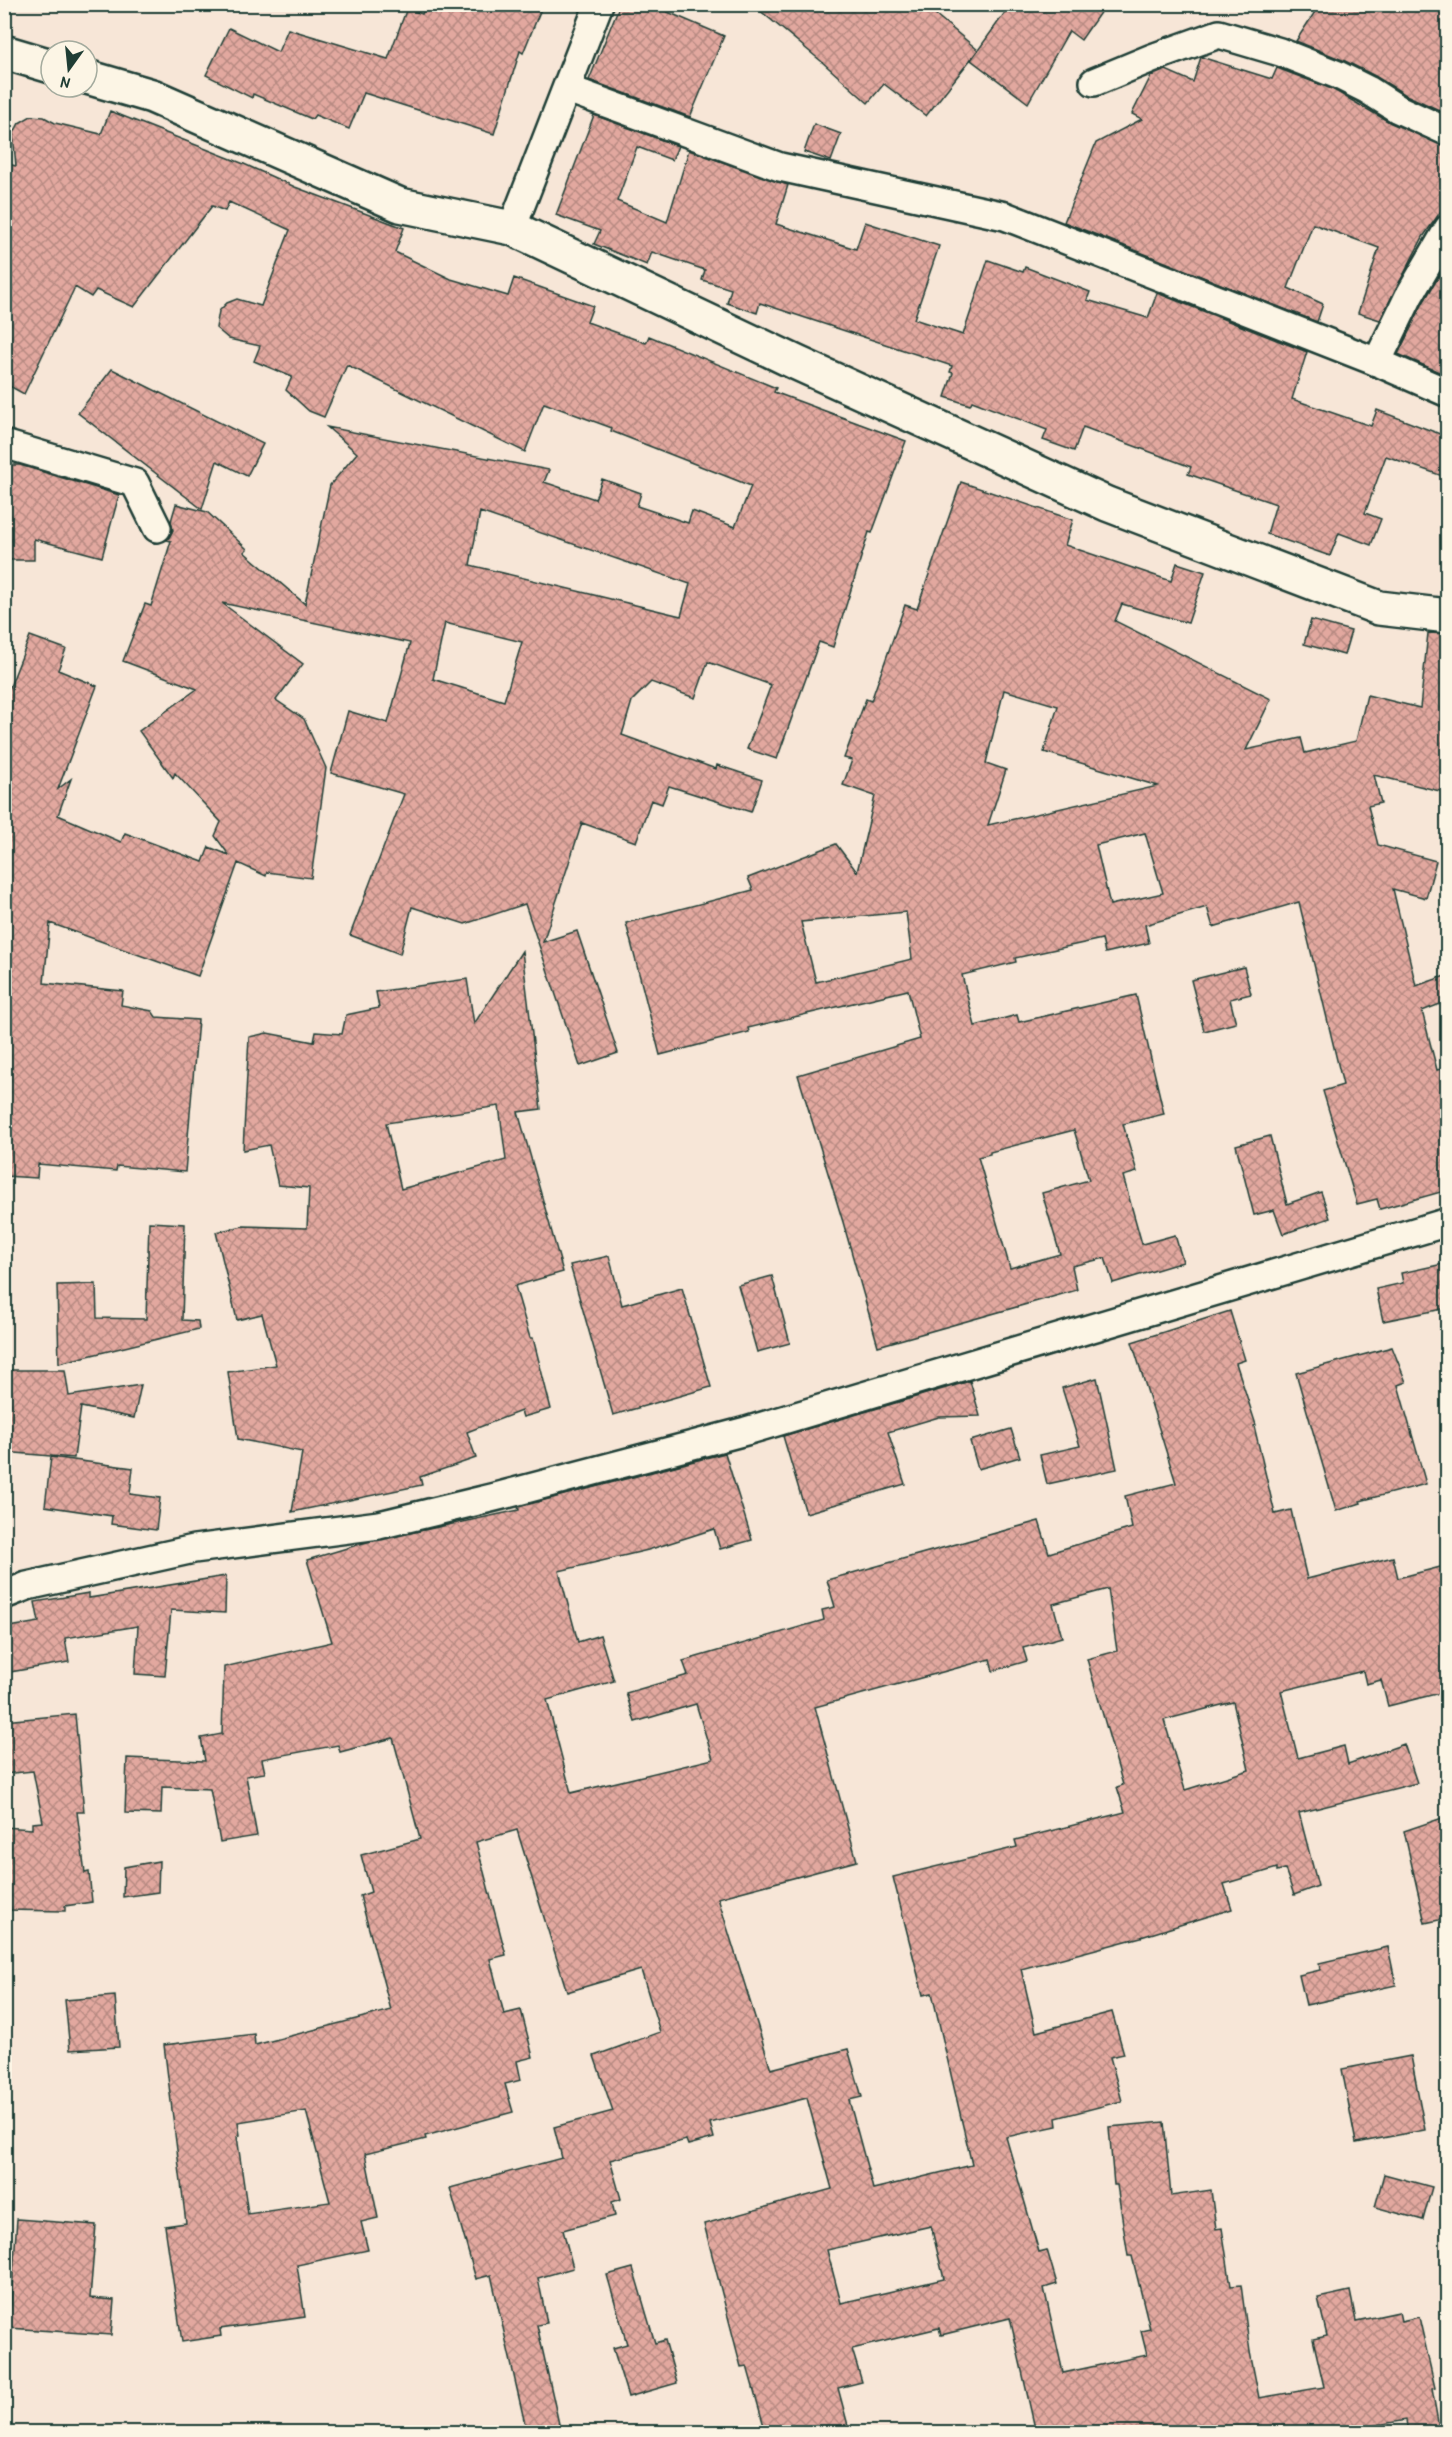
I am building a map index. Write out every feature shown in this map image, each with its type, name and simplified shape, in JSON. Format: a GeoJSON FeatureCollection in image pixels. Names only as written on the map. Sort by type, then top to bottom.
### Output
{"type":"FeatureCollection","features":[{"type":"Feature","properties":{"kind":"street"},"geometry":{"type":"LineString","coordinates":[[512,228],[568,89],[599,4]]}},
{"type":"Feature","properties":{"kind":"street"},"geometry":{"type":"LineString","coordinates":[[1094,82],[1219,34],[1280,52],[1338,75],[1368,90],[1398,110],[1448,132]]}},
{"type":"Feature","properties":{"kind":"street"},"geometry":{"type":"LineString","coordinates":[[4,52],[39,62]]}},
{"type":"Feature","properties":{"kind":"street"},"geometry":{"type":"LineString","coordinates":[[99,81],[152,96],[400,205],[512,228],[797,363],[1107,504],[1379,608],[1448,616]]}},
{"type":"Feature","properties":{"kind":"street"},"geometry":{"type":"LineString","coordinates":[[568,89],[780,167],[1005,216],[1377,362],[1448,393]]}},
{"type":"Feature","properties":{"kind":"street"},"geometry":{"type":"LineString","coordinates":[[1377,362],[1409,296],[1448,229]]}},
{"type":"Feature","properties":{"kind":"street"},"geometry":{"type":"LineString","coordinates":[[4,444],[135,483],[157,528]]}},
{"type":"Feature","properties":{"kind":"street"},"geometry":{"type":"LineString","coordinates":[[4,1595],[27,1586],[194,1550],[379,1525],[495,1497],[746,1431],[1448,1222]]}},
{"type":"Feature","properties":{"kind":"building"},"geometry":{"type":"Polygon","coordinates":[[[426,4],[543,4],[523,53],[520,51],[494,134],[364,93],[349,129],[315,115],[312,119],[253,94],[252,98],[206,75],[229,28],[278,52],[288,29],[388,59],[407,8],[422,14],[426,4]]]}},
{"type":"Feature","properties":{"kind":"building"},"geometry":{"type":"Polygon","coordinates":[[[620,4],[649,4],[724,36],[690,117],[589,80],[620,4]]]}},
{"type":"Feature","properties":{"kind":"building"},"geometry":{"type":"Polygon","coordinates":[[[752,4],[923,4],[978,50],[926,116],[884,84],[868,103],[752,4]]]}},
{"type":"Feature","properties":{"kind":"building"},"geometry":{"type":"Polygon","coordinates":[[[1011,4],[1106,4],[1081,40],[1069,31],[1028,103],[971,60],[1011,4]]]}},
{"type":"Feature","properties":{"kind":"building"},"geometry":{"type":"Polygon","coordinates":[[[1320,4],[1448,4],[1448,114],[1406,95],[1345,61],[1296,41],[1320,4]]]}},
{"type":"Feature","properties":{"kind":"building"},"geometry":{"type":"Polygon","coordinates":[[[1201,57],[1272,79],[1277,68],[1332,89],[1391,123],[1448,147],[1448,201],[1423,237],[1380,320],[1358,313],[1379,248],[1313,224],[1288,288],[1323,304],[1317,322],[1064,222],[1096,143],[1142,119],[1132,114],[1151,76],[1166,70],[1193,82],[1201,57]]]}},
{"type":"Feature","properties":{"kind":"building"},"geometry":{"type":"Polygon","coordinates":[[[110,111],[244,164],[295,187],[404,228],[395,252],[451,279],[508,296],[514,278],[593,306],[587,322],[646,343],[649,336],[776,388],[774,392],[906,441],[872,533],[869,532],[833,647],[819,642],[777,759],[747,749],[771,685],[708,662],[695,698],[651,682],[632,701],[622,735],[716,769],[717,765],[762,780],[751,812],[669,786],[662,804],[651,800],[636,842],[582,823],[543,942],[577,931],[618,1053],[580,1066],[525,904],[465,924],[412,907],[400,954],[350,935],[404,794],[331,773],[348,711],[388,723],[410,643],[222,603],[303,664],[276,700],[304,719],[326,768],[311,878],[267,872],[266,876],[238,863],[198,976],[50,923],[44,983],[123,991],[121,1005],[152,1011],[156,1017],[198,1020],[185,1172],[117,1166],[116,1171],[38,1164],[37,1178],[4,1176],[4,702],[30,636],[66,649],[58,670],[97,686],[58,789],[71,779],[58,815],[121,842],[125,833],[203,862],[209,847],[229,855],[215,836],[221,822],[175,773],[173,778],[139,731],[197,689],[123,661],[145,604],[151,606],[171,541],[167,540],[173,530],[171,521],[176,504],[207,512],[247,549],[244,552],[305,604],[330,485],[357,453],[327,427],[549,470],[544,482],[595,499],[602,479],[641,493],[637,506],[688,523],[692,511],[735,527],[751,486],[611,431],[612,428],[544,403],[525,452],[347,365],[324,417],[309,411],[286,390],[292,377],[254,361],[260,346],[229,339],[216,328],[219,311],[227,303],[237,299],[261,306],[290,230],[229,202],[225,211],[212,206],[134,307],[96,290],[91,297],[75,287],[24,394],[4,383],[4,163],[16,166],[13,135],[19,123],[31,116],[44,117],[55,123],[101,134],[110,111]],[[480,512],[470,565],[681,616],[690,584],[480,512]],[[445,623],[433,679],[504,701],[522,642],[445,623]]]}},
{"type":"Feature","properties":{"kind":"building"},"geometry":{"type":"Polygon","coordinates":[[[594,115],[678,146],[672,160],[637,147],[617,201],[667,222],[689,150],[788,185],[776,224],[856,249],[865,222],[939,246],[914,319],[963,335],[988,260],[1023,272],[1025,267],[1090,292],[1087,300],[1148,318],[1157,293],[1307,352],[1292,399],[1371,426],[1377,410],[1448,437],[1448,478],[1386,456],[1365,513],[1381,519],[1371,545],[1339,533],[1330,556],[1267,534],[1276,504],[1188,474],[1191,467],[1083,427],[1074,451],[1043,440],[1047,430],[972,401],[970,405],[945,397],[953,373],[950,372],[952,366],[760,303],[757,313],[727,303],[731,289],[702,280],[705,270],[652,252],[647,265],[594,244],[600,231],[556,215],[594,115]]]}},
{"type":"Feature","properties":{"kind":"building"},"geometry":{"type":"Polygon","coordinates":[[[814,124],[841,134],[831,161],[804,152],[814,124]]]}},
{"type":"Feature","properties":{"kind":"building"},"geometry":{"type":"Polygon","coordinates":[[[1448,261],[1448,376],[1398,354],[1423,303],[1448,261]]]}},
{"type":"Feature","properties":{"kind":"building"},"geometry":{"type":"Polygon","coordinates":[[[112,369],[263,444],[247,476],[217,461],[202,509],[78,413],[112,369]]]}},
{"type":"Feature","properties":{"kind":"building"},"geometry":{"type":"Polygon","coordinates":[[[4,465],[20,465],[119,495],[102,557],[34,539],[34,560],[4,560],[4,465]]]}},
{"type":"Feature","properties":{"kind":"building"},"geometry":{"type":"Polygon","coordinates":[[[961,482],[1073,520],[1065,545],[1171,581],[1177,563],[1205,572],[1188,623],[1122,604],[1115,621],[1271,699],[1246,750],[1301,738],[1305,753],[1356,741],[1367,695],[1420,708],[1428,633],[1448,634],[1448,793],[1374,775],[1381,803],[1368,806],[1378,845],[1436,861],[1426,898],[1393,889],[1416,986],[1448,975],[1448,1001],[1422,1011],[1437,1070],[1448,1067],[1448,1190],[1380,1209],[1377,1199],[1357,1204],[1323,1091],[1343,1085],[1299,902],[1213,927],[1207,907],[1145,925],[1149,943],[1105,953],[1102,939],[1015,958],[1016,962],[962,975],[975,1026],[1017,1015],[1019,1022],[1136,995],[1164,1114],[1123,1124],[1137,1172],[1123,1176],[1142,1244],[1175,1235],[1183,1262],[1113,1283],[1105,1258],[1072,1266],[1077,1290],[878,1346],[798,1075],[920,1039],[908,990],[748,1028],[749,1032],[660,1055],[626,923],[753,890],[748,878],[836,844],[857,872],[875,796],[843,785],[852,760],[844,758],[866,699],[871,701],[905,605],[917,609],[961,482]],[[1004,690],[986,763],[1006,770],[988,825],[1158,786],[1044,752],[1058,706],[1004,690]],[[1145,833],[1096,845],[1110,905],[1163,893],[1145,833]],[[906,912],[801,922],[816,982],[912,959],[906,912]],[[1074,1130],[990,1152],[990,1154],[978,1157],[1010,1268],[1060,1254],[1042,1193],[1089,1180],[1074,1130]]]}},
{"type":"Feature","properties":{"kind":"building"},"geometry":{"type":"Polygon","coordinates":[[[1311,620],[1351,631],[1344,655],[1304,644],[1311,620]]]}},
{"type":"Feature","properties":{"kind":"building"},"geometry":{"type":"Polygon","coordinates":[[[522,951],[541,1109],[518,1112],[563,1272],[515,1286],[530,1338],[533,1338],[551,1409],[523,1417],[521,1411],[467,1432],[476,1458],[420,1477],[422,1485],[292,1512],[302,1452],[238,1439],[228,1372],[276,1365],[262,1314],[237,1320],[216,1232],[243,1226],[307,1228],[309,1188],[278,1185],[269,1145],[243,1150],[249,1037],[267,1033],[314,1042],[316,1032],[342,1034],[346,1015],[379,1008],[376,992],[467,979],[474,1024],[522,951]],[[499,1106],[386,1123],[401,1189],[506,1160],[499,1106]]]}},
{"type":"Feature","properties":{"kind":"building"},"geometry":{"type":"Polygon","coordinates":[[[1244,967],[1251,994],[1230,999],[1236,1023],[1204,1031],[1191,980],[1244,967]]]}},
{"type":"Feature","properties":{"kind":"building"},"geometry":{"type":"Polygon","coordinates":[[[1270,1136],[1287,1204],[1321,1192],[1330,1218],[1283,1234],[1274,1210],[1254,1215],[1236,1145],[1270,1136]]]}},
{"type":"Feature","properties":{"kind":"building"},"geometry":{"type":"Polygon","coordinates":[[[149,1222],[185,1224],[182,1320],[198,1321],[199,1329],[59,1363],[57,1285],[96,1284],[97,1318],[146,1319],[149,1222]]]}},
{"type":"Feature","properties":{"kind":"building"},"geometry":{"type":"Polygon","coordinates":[[[609,1256],[622,1305],[682,1288],[711,1387],[613,1415],[570,1265],[609,1256]]]}},
{"type":"Feature","properties":{"kind":"building"},"geometry":{"type":"Polygon","coordinates":[[[1448,1263],[1448,1308],[1383,1321],[1376,1289],[1403,1283],[1401,1273],[1448,1263]]]}},
{"type":"Feature","properties":{"kind":"building"},"geometry":{"type":"Polygon","coordinates":[[[772,1276],[790,1343],[757,1352],[738,1285],[772,1276]]]}},
{"type":"Feature","properties":{"kind":"building"},"geometry":{"type":"Polygon","coordinates":[[[1230,1311],[1245,1360],[1236,1363],[1256,1425],[1254,1426],[1275,1514],[1291,1510],[1307,1579],[1393,1557],[1398,1578],[1448,1565],[1448,1691],[1388,1706],[1381,1680],[1366,1684],[1363,1671],[1281,1691],[1298,1758],[1344,1746],[1348,1764],[1404,1744],[1417,1783],[1299,1813],[1318,1886],[1294,1895],[1285,1869],[1277,1871],[1277,1868],[1224,1884],[1232,1909],[1141,1937],[1021,1969],[1036,2032],[1112,2012],[1124,2054],[1110,2057],[1122,2101],[1056,2118],[1057,2126],[1006,2137],[1039,2252],[1047,2250],[1057,2284],[1044,2288],[1063,2373],[1147,2355],[1141,2331],[1150,2329],[1132,2256],[1128,2256],[1117,2185],[1114,2185],[1109,2127],[1164,2122],[1171,2196],[1211,2190],[1216,2229],[1222,2228],[1231,2286],[1241,2285],[1259,2398],[1324,2387],[1313,2339],[1327,2336],[1318,2298],[1350,2291],[1356,2321],[1399,2312],[1401,2321],[1419,2317],[1435,2388],[1432,2389],[1440,2433],[1408,2433],[1406,2420],[1348,2430],[1348,2433],[1036,2433],[1010,2318],[941,2335],[939,2328],[852,2349],[862,2382],[838,2388],[850,2433],[766,2433],[747,2366],[741,2367],[704,2224],[832,2189],[807,2098],[710,2123],[714,2138],[688,2145],[686,2140],[610,2160],[621,2199],[612,2202],[615,2216],[563,2230],[573,2268],[538,2278],[547,2323],[537,2325],[561,2433],[527,2433],[491,2275],[476,2279],[450,2188],[562,2158],[554,2127],[613,2111],[594,2056],[660,2032],[641,1970],[567,1992],[517,1830],[476,1842],[506,1955],[490,1959],[504,2014],[521,2010],[533,2057],[517,2061],[521,2080],[505,2084],[513,2112],[425,2136],[426,2139],[365,2154],[378,2218],[361,2222],[368,2250],[297,2265],[305,2317],[220,2329],[221,2336],[182,2342],[165,2226],[186,2223],[164,2045],[254,2034],[255,2045],[391,2010],[360,1896],[371,1892],[361,1855],[420,1839],[393,1738],[340,1752],[338,1745],[262,1759],[265,1773],[246,1776],[257,1836],[220,1842],[210,1789],[162,1787],[161,1814],[125,1813],[127,1758],[205,1761],[201,1738],[222,1734],[224,1667],[332,1642],[307,1560],[367,1542],[519,1510],[518,1507],[725,1453],[752,1540],[720,1549],[714,1529],[648,1550],[559,1571],[578,1642],[600,1635],[614,1681],[547,1700],[571,1793],[713,1759],[696,1704],[635,1722],[626,1693],[688,1675],[683,1661],[824,1620],[822,1610],[835,1607],[827,1580],[1039,1521],[1049,1553],[1132,1528],[1125,1496],[1176,1483],[1132,1342],[1230,1311]],[[1108,1589],[1053,1604],[1062,1637],[1023,1648],[1027,1661],[993,1671],[990,1659],[815,1707],[857,1861],[718,1898],[771,2069],[848,2049],[862,2097],[849,2100],[873,2189],[972,2165],[932,1993],[923,1995],[893,1877],[1017,1847],[1015,1840],[1125,1812],[1117,1787],[1123,1785],[1087,1659],[1117,1651],[1108,1589]],[[1233,1702],[1164,1720],[1185,1790],[1249,1770],[1233,1702]],[[306,2111],[238,2122],[240,2135],[237,2136],[248,2214],[330,2202],[306,2111]],[[931,2226],[827,2250],[841,2303],[944,2279],[931,2226]]]}},
{"type":"Feature","properties":{"kind":"building"},"geometry":{"type":"Polygon","coordinates":[[[1392,1347],[1406,1382],[1398,1385],[1426,1484],[1360,1501],[1361,1503],[1336,1511],[1296,1373],[1392,1347]]]}},
{"type":"Feature","properties":{"kind":"building"},"geometry":{"type":"Polygon","coordinates":[[[4,1370],[65,1370],[69,1396],[141,1385],[134,1418],[81,1407],[74,1458],[4,1452],[4,1370]]]}},
{"type":"Feature","properties":{"kind":"building"},"geometry":{"type":"Polygon","coordinates":[[[1097,1378],[1117,1469],[1047,1484],[1040,1455],[1080,1446],[1062,1388],[1097,1378]]]}},
{"type":"Feature","properties":{"kind":"building"},"geometry":{"type":"Polygon","coordinates":[[[970,1381],[980,1416],[939,1417],[888,1432],[905,1484],[806,1513],[783,1436],[970,1381]]]}},
{"type":"Feature","properties":{"kind":"building"},"geometry":{"type":"Polygon","coordinates":[[[1011,1429],[1020,1457],[978,1469],[970,1441],[1011,1429]]]}},
{"type":"Feature","properties":{"kind":"building"},"geometry":{"type":"Polygon","coordinates":[[[51,1457],[133,1468],[130,1494],[160,1498],[156,1530],[111,1524],[112,1516],[45,1506],[51,1457]]]}},
{"type":"Feature","properties":{"kind":"building"},"geometry":{"type":"Polygon","coordinates":[[[226,1576],[225,1613],[171,1610],[165,1676],[135,1674],[138,1626],[65,1638],[69,1662],[4,1673],[4,1628],[39,1622],[35,1602],[89,1593],[89,1598],[226,1576]]]}},
{"type":"Feature","properties":{"kind":"building"},"geometry":{"type":"Polygon","coordinates":[[[75,1714],[84,1812],[77,1812],[85,1873],[89,1872],[92,1902],[65,1906],[65,1911],[4,1910],[4,1827],[32,1829],[32,1823],[43,1822],[33,1771],[4,1774],[4,1721],[75,1714]]]}},
{"type":"Feature","properties":{"kind":"building"},"geometry":{"type":"Polygon","coordinates":[[[1448,1816],[1448,1918],[1425,1923],[1404,1831],[1448,1816]]]}},
{"type":"Feature","properties":{"kind":"building"},"geometry":{"type":"Polygon","coordinates":[[[159,1861],[158,1892],[123,1897],[124,1867],[159,1861]]]}},
{"type":"Feature","properties":{"kind":"building"},"geometry":{"type":"Polygon","coordinates":[[[1388,1947],[1396,1985],[1306,2005],[1299,1975],[1320,1970],[1319,1963],[1388,1947]]]}},
{"type":"Feature","properties":{"kind":"building"},"geometry":{"type":"Polygon","coordinates":[[[115,1996],[119,2047],[70,2050],[65,2000],[115,1996]]]}},
{"type":"Feature","properties":{"kind":"building"},"geometry":{"type":"Polygon","coordinates":[[[1411,2056],[1425,2130],[1356,2143],[1342,2069],[1411,2056]]]}},
{"type":"Feature","properties":{"kind":"building"},"geometry":{"type":"Polygon","coordinates":[[[1384,2174],[1432,2187],[1423,2220],[1375,2207],[1384,2174]]]}},
{"type":"Feature","properties":{"kind":"building"},"geometry":{"type":"Polygon","coordinates":[[[17,2219],[96,2225],[90,2298],[114,2300],[111,2335],[9,2328],[17,2219]]]}},
{"type":"Feature","properties":{"kind":"building"},"geometry":{"type":"Polygon","coordinates":[[[633,2268],[655,2343],[665,2340],[677,2383],[628,2397],[613,2348],[627,2344],[607,2275],[633,2268]]]}}]}
